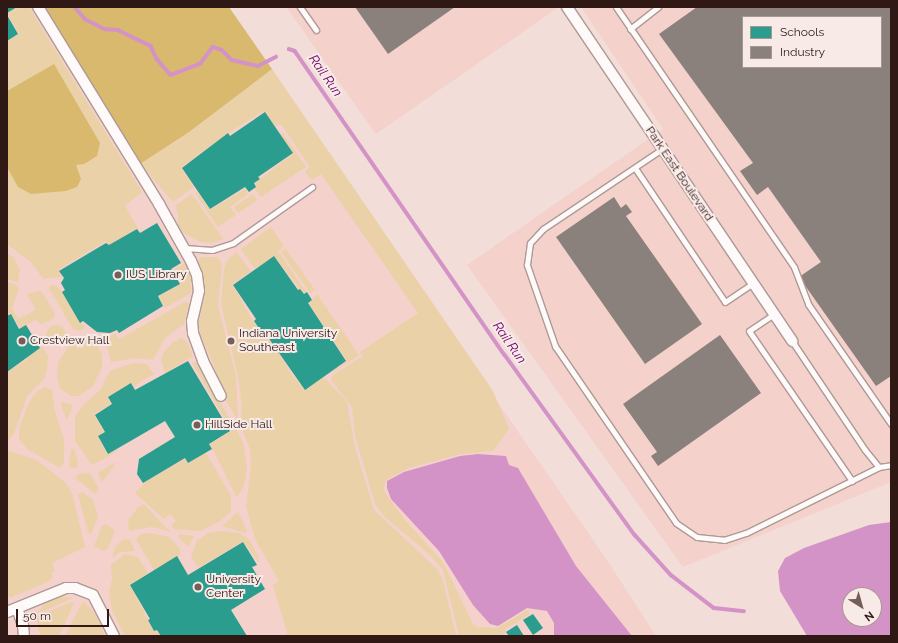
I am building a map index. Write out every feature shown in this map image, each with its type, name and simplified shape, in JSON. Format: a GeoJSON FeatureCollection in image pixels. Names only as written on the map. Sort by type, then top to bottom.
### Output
{"type":"FeatureCollection","features":[{"type":"Feature","properties":{"kind":"street"},"geometry":{"type":"LineString","coordinates":[[38,7],[184,248],[197,275],[198,291],[192,321],[193,333],[203,361],[221,396]]}},
{"type":"Feature","properties":{"kind":"street","name":"Park East Boulevard"},"geometry":{"type":"LineString","coordinates":[[567,7],[792,341]]}},
{"type":"Feature","properties":{"kind":"street"},"geometry":{"type":"LineString","coordinates":[[7,612],[66,588],[83,590],[93,595],[114,636]]}},
{"type":"Feature","properties":{"kind":"street"},"geometry":{"type":"LineString","coordinates":[[18,608],[24,625],[24,636]]}},
{"type":"Feature","properties":{"kind":"lane"},"geometry":{"type":"LineString","coordinates":[[300,7],[316,30]]}},
{"type":"Feature","properties":{"kind":"lane"},"geometry":{"type":"LineString","coordinates":[[616,7],[794,267],[808,304],[891,424]]}},
{"type":"Feature","properties":{"kind":"lane"},"geometry":{"type":"LineString","coordinates":[[630,29],[658,7]]}},
{"type":"Feature","properties":{"kind":"lane"},"geometry":{"type":"LineString","coordinates":[[662,149],[543,229],[530,243],[527,265],[555,346],[676,523],[697,537],[724,540],[746,533],[880,467],[891,465]]}},
{"type":"Feature","properties":{"kind":"lane"},"geometry":{"type":"LineString","coordinates":[[635,168],[725,302],[753,283]]}},
{"type":"Feature","properties":{"kind":"lane"},"geometry":{"type":"LineString","coordinates":[[184,248],[212,250],[233,243],[312,187]]}},
{"type":"Feature","properties":{"kind":"lane"},"geometry":{"type":"LineString","coordinates":[[774,314],[749,331],[852,481]]}},
{"type":"Feature","properties":{"kind":"lane"},"geometry":{"type":"LineString","coordinates":[[792,341],[865,450],[880,467]]}},
{"type":"Feature","properties":{"kind":"shaded area","name":"Indiana University Southeast"},"geometry":{"type":"Polygon","coordinates":[[[7,7],[224,7],[607,560],[656,636],[7,636],[7,7]]]}},
{"type":"Feature","properties":{"kind":"shaded area"},"geometry":{"type":"Polygon","coordinates":[[[17,7],[29,7],[142,192],[125,206],[138,228],[109,245],[106,241],[58,270],[62,277],[43,279],[32,263],[7,244],[7,42],[19,34],[7,13],[17,7]]]}},
{"type":"Feature","properties":{"kind":"shaded area"},"geometry":{"type":"Polygon","coordinates":[[[43,7],[229,7],[272,69],[189,132],[140,164],[43,7]]]}},
{"type":"Feature","properties":{"kind":"shaded area"},"geometry":{"type":"Polygon","coordinates":[[[286,7],[559,7],[376,134],[286,7]]]}},
{"type":"Feature","properties":{"kind":"shaded area"},"geometry":{"type":"Polygon","coordinates":[[[581,7],[891,7],[891,482],[683,567],[467,265],[663,129],[581,7]]]}},
{"type":"Feature","properties":{"kind":"shaded area"},"geometry":{"type":"Polygon","coordinates":[[[54,64],[100,143],[97,156],[84,164],[76,165],[81,179],[77,187],[66,191],[31,194],[18,187],[7,167],[7,91],[54,64]]]}},
{"type":"Feature","properties":{"kind":"shaded area"},"geometry":{"type":"Polygon","coordinates":[[[272,69],[493,391],[509,429],[493,451],[461,454],[409,468],[386,480],[384,487],[385,493],[406,521],[443,562],[473,624],[477,627],[497,628],[528,610],[530,614],[505,629],[506,632],[500,636],[459,636],[443,570],[430,555],[384,516],[375,504],[355,435],[352,407],[331,380],[332,376],[363,356],[360,352],[418,313],[321,174],[311,180],[305,172],[310,167],[281,124],[275,126],[264,111],[228,133],[181,168],[194,187],[173,202],[140,164],[189,132],[272,69]]]}},
{"type":"Feature","properties":{"kind":"shaded area"},"geometry":{"type":"Polygon","coordinates":[[[283,133],[306,167],[261,197],[255,189],[257,187],[255,183],[293,154],[280,134],[283,133]]]}},
{"type":"Feature","properties":{"kind":"shaded area"},"geometry":{"type":"Polygon","coordinates":[[[245,189],[248,194],[230,207],[236,215],[218,227],[195,193],[197,191],[210,210],[245,189]]]}},
{"type":"Feature","properties":{"kind":"shaded area"},"geometry":{"type":"Polygon","coordinates":[[[192,194],[223,239],[212,243],[200,242],[184,233],[178,225],[178,213],[175,206],[192,194]]]}},
{"type":"Feature","properties":{"kind":"shaded area"},"geometry":{"type":"Polygon","coordinates":[[[253,194],[257,200],[238,213],[234,207],[253,194]]]}},
{"type":"Feature","properties":{"kind":"shaded area"},"geometry":{"type":"Polygon","coordinates":[[[271,227],[284,246],[278,251],[306,292],[304,294],[274,256],[255,269],[241,249],[271,227]]]}},
{"type":"Feature","properties":{"kind":"shaded area"},"geometry":{"type":"Polygon","coordinates":[[[286,249],[315,290],[310,293],[281,252],[286,249]]]}},
{"type":"Feature","properties":{"kind":"shaded area"},"geometry":{"type":"Polygon","coordinates":[[[236,252],[251,271],[232,284],[253,321],[278,352],[292,375],[305,390],[324,377],[347,402],[355,448],[374,510],[437,569],[443,581],[456,636],[288,636],[273,585],[279,581],[255,539],[246,506],[251,467],[250,449],[240,424],[242,407],[239,382],[221,303],[226,262],[236,252]]]}},
{"type":"Feature","properties":{"kind":"shaded area"},"geometry":{"type":"Polygon","coordinates":[[[7,253],[14,258],[20,270],[18,282],[7,279],[7,253]]]}},
{"type":"Feature","properties":{"kind":"shaded area"},"geometry":{"type":"Polygon","coordinates":[[[201,257],[218,257],[222,265],[218,306],[236,376],[238,420],[223,396],[214,365],[198,330],[204,288],[197,261],[201,257]]]}},
{"type":"Feature","properties":{"kind":"shaded area"},"geometry":{"type":"Polygon","coordinates":[[[186,263],[191,276],[191,293],[165,308],[159,296],[181,284],[173,270],[186,263]]]}},
{"type":"Feature","properties":{"kind":"shaded area"},"geometry":{"type":"Polygon","coordinates":[[[7,282],[17,285],[19,289],[12,308],[18,319],[36,310],[27,294],[38,291],[42,292],[55,314],[54,318],[41,324],[35,320],[20,328],[10,313],[7,315],[7,282]]]}},
{"type":"Feature","properties":{"kind":"shaded area"},"geometry":{"type":"Polygon","coordinates":[[[54,285],[59,288],[80,323],[85,326],[81,331],[73,329],[49,288],[49,286],[54,285]]]}},
{"type":"Feature","properties":{"kind":"shaded area"},"geometry":{"type":"Polygon","coordinates":[[[317,294],[359,355],[328,376],[347,361],[309,304],[317,294]]]}},
{"type":"Feature","properties":{"kind":"shaded area"},"geometry":{"type":"Polygon","coordinates":[[[185,302],[190,303],[184,324],[166,337],[153,360],[135,358],[111,362],[105,338],[116,334],[119,339],[185,302]]]}},
{"type":"Feature","properties":{"kind":"shaded area"},"geometry":{"type":"Polygon","coordinates":[[[56,325],[63,328],[66,335],[63,342],[56,345],[49,342],[46,335],[49,328],[56,325]]]}},
{"type":"Feature","properties":{"kind":"shaded area"},"geometry":{"type":"Polygon","coordinates":[[[181,338],[187,342],[193,356],[165,373],[161,360],[164,352],[172,343],[181,338]]]}},
{"type":"Feature","properties":{"kind":"shaded area"},"geometry":{"type":"Polygon","coordinates":[[[84,339],[97,345],[102,355],[102,367],[93,386],[79,396],[71,396],[60,388],[57,376],[58,363],[69,346],[84,339]]]}},
{"type":"Feature","properties":{"kind":"shaded area"},"geometry":{"type":"Polygon","coordinates":[[[40,347],[43,348],[48,356],[47,370],[44,379],[27,396],[14,434],[7,442],[7,372],[27,360],[26,357],[40,347]]]}},
{"type":"Feature","properties":{"kind":"shaded area"},"geometry":{"type":"Polygon","coordinates":[[[196,361],[233,424],[229,426],[192,363],[196,361]]]}},
{"type":"Feature","properties":{"kind":"shaded area"},"geometry":{"type":"Polygon","coordinates":[[[133,363],[147,364],[154,374],[134,386],[132,383],[107,397],[111,404],[94,414],[104,432],[97,436],[107,454],[121,449],[92,465],[75,441],[75,417],[84,404],[100,390],[110,371],[133,363]]]}},
{"type":"Feature","properties":{"kind":"shaded area"},"geometry":{"type":"Polygon","coordinates":[[[45,387],[52,390],[55,412],[64,439],[64,462],[60,468],[27,449],[19,439],[20,425],[29,403],[36,392],[45,387]]]}},
{"type":"Feature","properties":{"kind":"shaded area"},"geometry":{"type":"Polygon","coordinates":[[[62,402],[73,405],[67,420],[61,406],[62,402]]]}},
{"type":"Feature","properties":{"kind":"shaded area"},"geometry":{"type":"Polygon","coordinates":[[[236,428],[244,446],[247,468],[245,483],[237,498],[210,444],[236,428]]]}},
{"type":"Feature","properties":{"kind":"shaded area"},"geometry":{"type":"Polygon","coordinates":[[[71,449],[74,449],[78,461],[77,469],[69,467],[71,449]]]}},
{"type":"Feature","properties":{"kind":"shaded area"},"geometry":{"type":"Polygon","coordinates":[[[7,450],[36,460],[65,482],[72,493],[85,547],[52,563],[55,570],[51,573],[53,578],[10,598],[7,594],[7,450]]]}},
{"type":"Feature","properties":{"kind":"shaded area"},"geometry":{"type":"Polygon","coordinates":[[[206,453],[231,496],[231,512],[219,522],[200,531],[174,529],[171,525],[176,521],[170,514],[164,519],[135,493],[146,481],[185,459],[188,463],[206,453]]]}},
{"type":"Feature","properties":{"kind":"shaded area"},"geometry":{"type":"Polygon","coordinates":[[[478,454],[506,456],[509,465],[518,468],[576,566],[632,636],[554,636],[554,623],[547,611],[527,608],[498,626],[490,624],[473,605],[439,551],[391,499],[387,488],[387,481],[404,472],[460,456],[478,454]]]}},
{"type":"Feature","properties":{"kind":"shaded area"},"geometry":{"type":"Polygon","coordinates":[[[116,463],[102,482],[98,473],[116,463]]]}},
{"type":"Feature","properties":{"kind":"shaded area"},"geometry":{"type":"Polygon","coordinates":[[[90,473],[99,489],[95,494],[75,478],[79,474],[90,473]]]}},
{"type":"Feature","properties":{"kind":"shaded area"},"geometry":{"type":"Polygon","coordinates":[[[82,492],[93,500],[98,517],[91,534],[88,532],[78,495],[82,492]]]}},
{"type":"Feature","properties":{"kind":"shaded area"},"geometry":{"type":"Polygon","coordinates":[[[144,504],[165,527],[172,532],[152,527],[129,531],[128,521],[138,507],[144,504]]]}},
{"type":"Feature","properties":{"kind":"shaded area"},"geometry":{"type":"Polygon","coordinates":[[[238,512],[247,530],[246,533],[222,526],[238,512]]]}},
{"type":"Feature","properties":{"kind":"shaded area"},"geometry":{"type":"Polygon","coordinates":[[[891,522],[891,636],[807,636],[780,591],[778,571],[785,558],[804,548],[869,525],[891,522]]]}},
{"type":"Feature","properties":{"kind":"shaded area"},"geometry":{"type":"Polygon","coordinates":[[[106,524],[115,531],[108,548],[104,551],[94,546],[102,526],[106,524]]]}},
{"type":"Feature","properties":{"kind":"shaded area"},"geometry":{"type":"Polygon","coordinates":[[[222,531],[239,533],[249,539],[257,554],[259,563],[243,541],[198,568],[191,556],[197,541],[208,533],[222,531]]]}},
{"type":"Feature","properties":{"kind":"shaded area"},"geometry":{"type":"Polygon","coordinates":[[[150,533],[169,537],[180,549],[180,555],[154,570],[136,539],[141,534],[150,533]]]}},
{"type":"Feature","properties":{"kind":"shaded area"},"geometry":{"type":"Polygon","coordinates":[[[179,534],[194,536],[188,547],[178,536],[179,534]]]}},
{"type":"Feature","properties":{"kind":"shaded area"},"geometry":{"type":"Polygon","coordinates":[[[125,539],[130,540],[135,551],[120,552],[112,558],[116,545],[125,539]]]}},
{"type":"Feature","properties":{"kind":"shaded area"},"geometry":{"type":"Polygon","coordinates":[[[125,554],[138,557],[148,573],[130,585],[154,632],[157,630],[161,636],[125,636],[112,610],[109,592],[112,579],[111,565],[125,554]]]}},
{"type":"Feature","properties":{"kind":"shaded area"},"geometry":{"type":"Polygon","coordinates":[[[61,596],[73,598],[37,614],[44,604],[61,596]]]}},
{"type":"Feature","properties":{"kind":"shaded area"},"geometry":{"type":"Polygon","coordinates":[[[83,601],[95,614],[105,636],[65,636],[83,601]]]}},
{"type":"Feature","properties":{"kind":"shaded area"},"geometry":{"type":"Polygon","coordinates":[[[71,602],[74,603],[59,636],[40,636],[36,617],[71,602]]]}},
{"type":"Feature","properties":{"kind":"building: Schools"},"geometry":{"type":"Polygon","coordinates":[[[7,7],[17,7],[7,13],[7,7]]]}},
{"type":"Feature","properties":{"kind":"building: Schools"},"geometry":{"type":"Polygon","coordinates":[[[7,15],[18,34],[7,41],[7,15]]]}},
{"type":"Feature","properties":{"kind":"building: Schools"},"geometry":{"type":"Polygon","coordinates":[[[265,112],[293,153],[258,177],[260,179],[254,183],[256,187],[249,192],[245,187],[210,209],[182,168],[228,133],[230,136],[265,112]]]}},
{"type":"Feature","properties":{"kind":"building: Schools","name":"IUS Library"},"geometry":{"type":"Polygon","coordinates":[[[157,223],[181,263],[171,269],[180,284],[158,296],[163,306],[119,333],[117,330],[110,333],[97,332],[83,321],[80,323],[62,292],[65,290],[61,283],[64,278],[59,271],[106,243],[109,245],[137,229],[140,233],[157,223]]]}},
{"type":"Feature","properties":{"kind":"building: Schools"},"geometry":{"type":"Polygon","coordinates":[[[274,256],[298,290],[300,289],[304,294],[307,292],[312,300],[308,303],[346,361],[305,390],[265,333],[263,334],[254,321],[256,319],[233,285],[274,256]]]}},
{"type":"Feature","properties":{"kind":"building: Schools","name":"Crestview Hall"},"geometry":{"type":"Polygon","coordinates":[[[11,314],[19,329],[26,325],[40,348],[7,372],[7,316],[11,314]]]}},
{"type":"Feature","properties":{"kind":"building: Schools","name":"HillSide Hall"},"geometry":{"type":"Polygon","coordinates":[[[188,361],[230,431],[209,444],[212,449],[188,463],[185,458],[143,483],[137,474],[139,459],[175,437],[165,421],[108,454],[98,436],[105,432],[95,415],[112,404],[108,397],[131,383],[135,390],[188,361]]]}},
{"type":"Feature","properties":{"kind":"building: Schools","name":"University Center"},"geometry":{"type":"Polygon","coordinates":[[[243,542],[257,565],[252,567],[265,589],[231,610],[247,636],[161,636],[157,630],[154,631],[148,620],[150,619],[130,585],[177,556],[188,575],[243,542]]]}},
{"type":"Feature","properties":{"kind":"building: Schools"},"geometry":{"type":"Polygon","coordinates":[[[533,614],[543,628],[533,635],[523,620],[533,614]]]}},
{"type":"Feature","properties":{"kind":"building: Schools"},"geometry":{"type":"Polygon","coordinates":[[[517,625],[524,636],[509,636],[506,632],[517,625]]]}},
{"type":"Feature","properties":{"kind":"building: Industry"},"geometry":{"type":"Polygon","coordinates":[[[355,7],[455,7],[388,54],[355,7]]]}},
{"type":"Feature","properties":{"kind":"building: Industry"},"geometry":{"type":"Polygon","coordinates":[[[697,7],[891,7],[891,376],[876,386],[799,277],[821,262],[768,187],[757,195],[740,171],[753,163],[659,34],[697,7]]]}},
{"type":"Feature","properties":{"kind":"building: Industry"},"geometry":{"type":"Polygon","coordinates":[[[614,197],[621,208],[626,204],[632,212],[626,216],[702,324],[645,364],[556,237],[614,197]]]}},
{"type":"Feature","properties":{"kind":"building: Industry"},"geometry":{"type":"Polygon","coordinates":[[[720,335],[761,393],[658,466],[651,456],[657,452],[623,404],[720,335]]]}},
{"type":"Feature","properties":{"kind":"waterway","name":"Rail Run"},"geometry":{"type":"LineString","coordinates":[[75,7],[85,19],[105,29],[118,30],[151,46],[157,59],[171,75],[200,64],[213,47],[222,50],[232,60],[258,66],[276,57]]}},
{"type":"Feature","properties":{"kind":"waterway","name":"Rail Run"},"geometry":{"type":"LineString","coordinates":[[289,49],[295,51],[505,355],[635,535],[671,575],[714,608],[744,611]]}},
{"type":"Feature","properties":{"kind":"place","name":"IUS Library"},"geometry":{"type":"Point","coordinates":[118,275]}},
{"type":"Feature","properties":{"kind":"place","name":"Crestview Hall"},"geometry":{"type":"Point","coordinates":[22,341]}},
{"type":"Feature","properties":{"kind":"place","name":"Indiana University Southeast"},"geometry":{"type":"Point","coordinates":[231,341]}},
{"type":"Feature","properties":{"kind":"place","name":"HillSide Hall"},"geometry":{"type":"Point","coordinates":[197,425]}},
{"type":"Feature","properties":{"kind":"place","name":"University Center"},"geometry":{"type":"Point","coordinates":[198,587]}}]}
